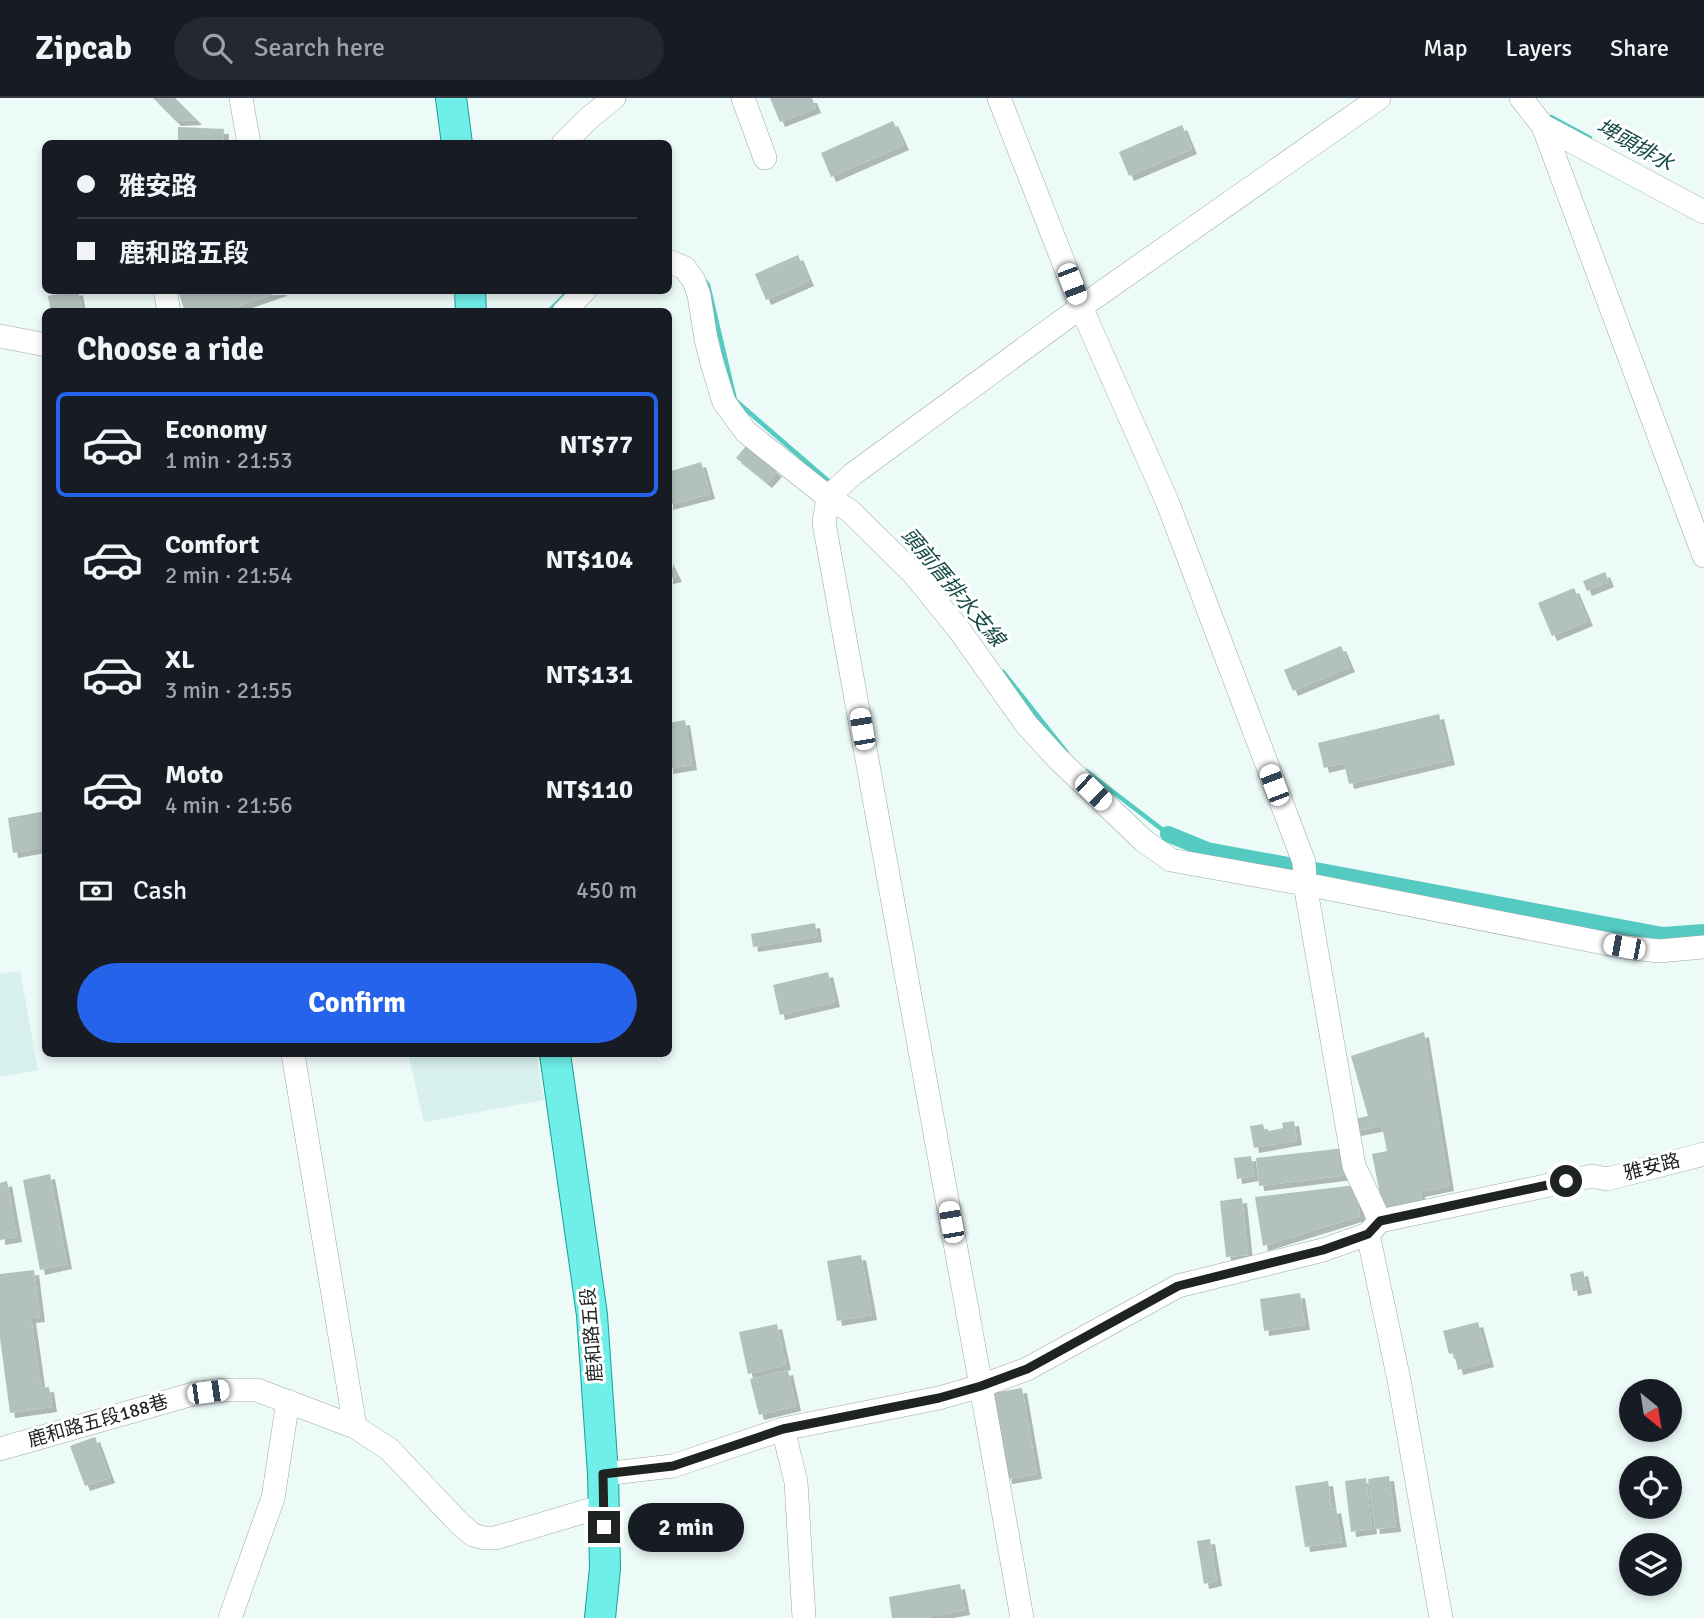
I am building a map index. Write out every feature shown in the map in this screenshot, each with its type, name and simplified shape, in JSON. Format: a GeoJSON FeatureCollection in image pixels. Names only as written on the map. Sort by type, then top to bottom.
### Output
{"type":"FeatureCollection","features":[{"type":"Feature","properties":{"kind":"main road"},"geometry":{"type":"LineString","coordinates":[[451,98],[456,140]]}},
{"type":"Feature","properties":{"kind":"main road","name":"鹿和路五段"},"geometry":{"type":"LineString","coordinates":[[555,1057],[592,1315],[603,1474],[605,1568],[600,1618]]}},
{"type":"Feature","properties":{"kind":"street"},"geometry":{"type":"LineString","coordinates":[[241,98],[248,140]]}},
{"type":"Feature","properties":{"kind":"street"},"geometry":{"type":"LineString","coordinates":[[568,140],[614,98]]}},
{"type":"Feature","properties":{"kind":"street"},"geometry":{"type":"LineString","coordinates":[[743,98],[765,158]]}},
{"type":"Feature","properties":{"kind":"street"},"geometry":{"type":"LineString","coordinates":[[999,98],[1081,307],[1167,501],[1304,862],[1305,884],[1354,1166],[1374,1228],[1441,1618]]}},
{"type":"Feature","properties":{"kind":"street"},"geometry":{"type":"LineString","coordinates":[[1021,1618],[824,523],[828,497],[853,474],[1081,307],[1379,98]]}},
{"type":"Feature","properties":{"kind":"street"},"geometry":{"type":"LineString","coordinates":[[1521,98],[1544,126],[1704,556]]}},
{"type":"Feature","properties":{"kind":"street"},"geometry":{"type":"LineString","coordinates":[[1544,126],[1704,212]]}},
{"type":"Feature","properties":{"kind":"street"},"geometry":{"type":"LineString","coordinates":[[672,263],[685,268],[694,281],[706,339],[724,402],[746,432],[828,497],[850,511],[913,573],[960,631],[1026,724],[1058,759],[1144,841],[1171,860],[1624,947],[1659,951],[1703,950]]}},
{"type":"Feature","properties":{"kind":"street"},"geometry":{"type":"LineString","coordinates":[[568,308],[581,294]]}},
{"type":"Feature","properties":{"kind":"street"},"geometry":{"type":"LineString","coordinates":[[0,336],[42,344]]}},
{"type":"Feature","properties":{"kind":"street"},"geometry":{"type":"LineString","coordinates":[[293,1057],[355,1427]]}},
{"type":"Feature","properties":{"kind":"street","name":"雅安路"},"geometry":{"type":"LineString","coordinates":[[603,1474],[673,1466],[783,1429],[939,1398],[981,1386],[1027,1369],[1178,1286],[1323,1250],[1374,1228],[1592,1176],[1607,1178],[1704,1154]]}},
{"type":"Feature","properties":{"kind":"street","name":"鹿和路五段188巷"},"geometry":{"type":"LineString","coordinates":[[0,1449],[193,1394],[257,1390],[355,1427],[388,1449],[473,1535],[495,1538],[603,1506]]}},
{"type":"Feature","properties":{"kind":"street"},"geometry":{"type":"LineString","coordinates":[[230,1618],[273,1498],[288,1401]]}},
{"type":"Feature","properties":{"kind":"street"},"geometry":{"type":"LineString","coordinates":[[783,1429],[796,1482],[804,1618]]}},
{"type":"Feature","properties":{"kind":"shaded area"},"geometry":{"type":"Polygon","coordinates":[[[20,971],[38,1070],[0,1077],[0,974],[20,971]]]}},
{"type":"Feature","properties":{"kind":"shaded area"},"geometry":{"type":"Polygon","coordinates":[[[409,1057],[537,1057],[544,1100],[424,1122],[409,1057]]]}},
{"type":"Feature","properties":{"kind":"building"},"geometry":{"type":"Polygon","coordinates":[[[153,98],[175,98],[197,120],[176,121],[153,98]]]}},
{"type":"Feature","properties":{"kind":"building"},"geometry":{"type":"Polygon","coordinates":[[[770,98],[812,98],[816,108],[780,122],[770,98]]]}},
{"type":"Feature","properties":{"kind":"building"},"geometry":{"type":"Polygon","coordinates":[[[893,121],[904,145],[831,177],[821,153],[893,121]]]}},
{"type":"Feature","properties":{"kind":"building"},"geometry":{"type":"Polygon","coordinates":[[[1182,125],[1192,149],[1129,176],[1119,152],[1182,125]]]}},
{"type":"Feature","properties":{"kind":"building"},"geometry":{"type":"Polygon","coordinates":[[[178,127],[224,129],[223,140],[178,140],[178,127]]]}},
{"type":"Feature","properties":{"kind":"building"},"geometry":{"type":"Polygon","coordinates":[[[798,255],[809,281],[766,300],[755,274],[798,255]]]}},
{"type":"Feature","properties":{"kind":"building"},"geometry":{"type":"Polygon","coordinates":[[[79,294],[81,308],[50,308],[48,296],[79,294]]]}},
{"type":"Feature","properties":{"kind":"building"},"geometry":{"type":"Polygon","coordinates":[[[179,294],[273,294],[233,308],[184,308],[179,294]]]}},
{"type":"Feature","properties":{"kind":"building"},"geometry":{"type":"Polygon","coordinates":[[[746,446],[777,472],[767,483],[736,458],[746,446]]]}},
{"type":"Feature","properties":{"kind":"building"},"geometry":{"type":"Polygon","coordinates":[[[701,462],[710,494],[672,504],[672,471],[701,462]]]}},
{"type":"Feature","properties":{"kind":"building"},"geometry":{"type":"Polygon","coordinates":[[[1605,572],[1609,582],[1587,591],[1583,581],[1605,572]]]}},
{"type":"Feature","properties":{"kind":"building"},"geometry":{"type":"Polygon","coordinates":[[[1574,588],[1588,621],[1552,636],[1538,603],[1574,588]]]}},
{"type":"Feature","properties":{"kind":"building"},"geometry":{"type":"Polygon","coordinates":[[[1341,646],[1350,667],[1293,691],[1284,670],[1341,646]]]}},
{"type":"Feature","properties":{"kind":"building"},"geometry":{"type":"Polygon","coordinates":[[[1439,714],[1450,760],[1349,784],[1344,763],[1324,768],[1318,743],[1439,714]]]}},
{"type":"Feature","properties":{"kind":"building"},"geometry":{"type":"Polygon","coordinates":[[[685,720],[692,765],[672,768],[672,722],[685,720]]]}},
{"type":"Feature","properties":{"kind":"building"},"geometry":{"type":"Polygon","coordinates":[[[42,812],[42,848],[13,853],[8,818],[42,812]]]}},
{"type":"Feature","properties":{"kind":"building"},"geometry":{"type":"Polygon","coordinates":[[[815,923],[817,937],[753,947],[751,934],[815,923]]]}},
{"type":"Feature","properties":{"kind":"building"},"geometry":{"type":"Polygon","coordinates":[[[828,972],[835,1002],[780,1015],[773,985],[828,972]]]}},
{"type":"Feature","properties":{"kind":"building"},"geometry":{"type":"Polygon","coordinates":[[[1424,1032],[1449,1186],[1420,1192],[1422,1201],[1383,1209],[1372,1154],[1387,1151],[1382,1126],[1356,1131],[1354,1119],[1368,1116],[1351,1056],[1424,1032]]]}},
{"type":"Feature","properties":{"kind":"building"},"geometry":{"type":"Polygon","coordinates":[[[1294,1121],[1297,1140],[1254,1148],[1250,1126],[1263,1124],[1265,1132],[1283,1128],[1282,1123],[1294,1121]]]}},
{"type":"Feature","properties":{"kind":"building"},"geometry":{"type":"Polygon","coordinates":[[[1345,1148],[1348,1175],[1259,1186],[1256,1158],[1345,1148]]]}},
{"type":"Feature","properties":{"kind":"building"},"geometry":{"type":"Polygon","coordinates":[[[1251,1156],[1254,1176],[1237,1179],[1234,1158],[1251,1156]]]}},
{"type":"Feature","properties":{"kind":"building"},"geometry":{"type":"Polygon","coordinates":[[[50,1174],[67,1264],[40,1270],[23,1180],[50,1174]]]}},
{"type":"Feature","properties":{"kind":"building"},"geometry":{"type":"Polygon","coordinates":[[[7,1181],[17,1237],[0,1240],[0,1183],[7,1181]]]}},
{"type":"Feature","properties":{"kind":"building"},"geometry":{"type":"Polygon","coordinates":[[[1356,1185],[1360,1216],[1263,1246],[1255,1197],[1356,1185]]]}},
{"type":"Feature","properties":{"kind":"building"},"geometry":{"type":"Polygon","coordinates":[[[1242,1198],[1248,1255],[1226,1257],[1220,1201],[1242,1198]]]}},
{"type":"Feature","properties":{"kind":"building"},"geometry":{"type":"Polygon","coordinates":[[[861,1255],[872,1315],[837,1321],[827,1261],[861,1255]]]}},
{"type":"Feature","properties":{"kind":"building"},"geometry":{"type":"Polygon","coordinates":[[[34,1270],[40,1317],[31,1318],[41,1388],[49,1387],[52,1407],[10,1413],[0,1338],[0,1274],[34,1270]]]}},
{"type":"Feature","properties":{"kind":"building"},"geometry":{"type":"Polygon","coordinates":[[[1583,1271],[1587,1288],[1573,1291],[1570,1274],[1583,1271]]]}},
{"type":"Feature","properties":{"kind":"building"},"geometry":{"type":"Polygon","coordinates":[[[1300,1293],[1305,1325],[1264,1331],[1260,1299],[1300,1293]]]}},
{"type":"Feature","properties":{"kind":"building"},"geometry":{"type":"Polygon","coordinates":[[[1478,1322],[1489,1362],[1458,1370],[1454,1353],[1449,1354],[1443,1331],[1478,1322]]]}},
{"type":"Feature","properties":{"kind":"building"},"geometry":{"type":"Polygon","coordinates":[[[777,1324],[786,1365],[748,1374],[739,1332],[777,1324]]]}},
{"type":"Feature","properties":{"kind":"building"},"geometry":{"type":"Polygon","coordinates":[[[788,1370],[796,1406],[759,1415],[750,1379],[788,1370]]]}},
{"type":"Feature","properties":{"kind":"building"},"geometry":{"type":"Polygon","coordinates":[[[1022,1388],[1037,1474],[1007,1479],[992,1393],[1022,1388]]]}},
{"type":"Feature","properties":{"kind":"building"},"geometry":{"type":"Polygon","coordinates":[[[95,1437],[110,1478],[85,1486],[70,1446],[95,1437]]]}},
{"type":"Feature","properties":{"kind":"building"},"geometry":{"type":"Polygon","coordinates":[[[1389,1476],[1396,1527],[1375,1529],[1368,1479],[1389,1476]]]}},
{"type":"Feature","properties":{"kind":"building"},"geometry":{"type":"Polygon","coordinates":[[[1366,1478],[1372,1529],[1351,1532],[1345,1481],[1366,1478]]]}},
{"type":"Feature","properties":{"kind":"building"},"geometry":{"type":"Polygon","coordinates":[[[1328,1481],[1332,1509],[1336,1508],[1342,1542],[1305,1547],[1295,1486],[1328,1481]]]}},
{"type":"Feature","properties":{"kind":"building"},"geometry":{"type":"Polygon","coordinates":[[[1210,1539],[1217,1581],[1204,1584],[1197,1541],[1210,1539]]]}},
{"type":"Feature","properties":{"kind":"building"},"geometry":{"type":"Polygon","coordinates":[[[960,1584],[965,1610],[921,1618],[892,1618],[889,1597],[960,1584]]]}},
{"type":"Feature","properties":{"kind":"waterway","name":"埤頭排水"},"geometry":{"type":"LineString","coordinates":[[1551,117],[1590,138]]}},
{"type":"Feature","properties":{"kind":"waterway","name":"頭前厝排水支線"},"geometry":{"type":"LineString","coordinates":[[704,280],[708,285],[735,400],[833,485]]}},
{"type":"Feature","properties":{"kind":"waterway","name":"頭前厝排水支線"},"geometry":{"type":"LineString","coordinates":[[552,308],[565,295]]}},
{"type":"Feature","properties":{"kind":"waterway","name":"頭前厝排水支線"},"geometry":{"type":"LineString","coordinates":[[1003,672],[1067,753]]}},
{"type":"Feature","properties":{"kind":"waterway","name":"頭前厝排水支線"},"geometry":{"type":"LineString","coordinates":[[1086,771],[1168,834]]}},
{"type":"Feature","properties":{"kind":"waterway"},"geometry":{"type":"LineString","coordinates":[[1168,834],[1207,850],[1663,935],[1704,932]]}},
{"type":"Feature","properties":{"kind":"route"},"geometry":{"type":"LineString","coordinates":[[604,1527],[603,1474],[673,1466],[783,1429],[939,1398],[981,1386],[1027,1369],[1178,1286],[1323,1250],[1368,1234],[1380,1221],[1566,1181]]}}]}
